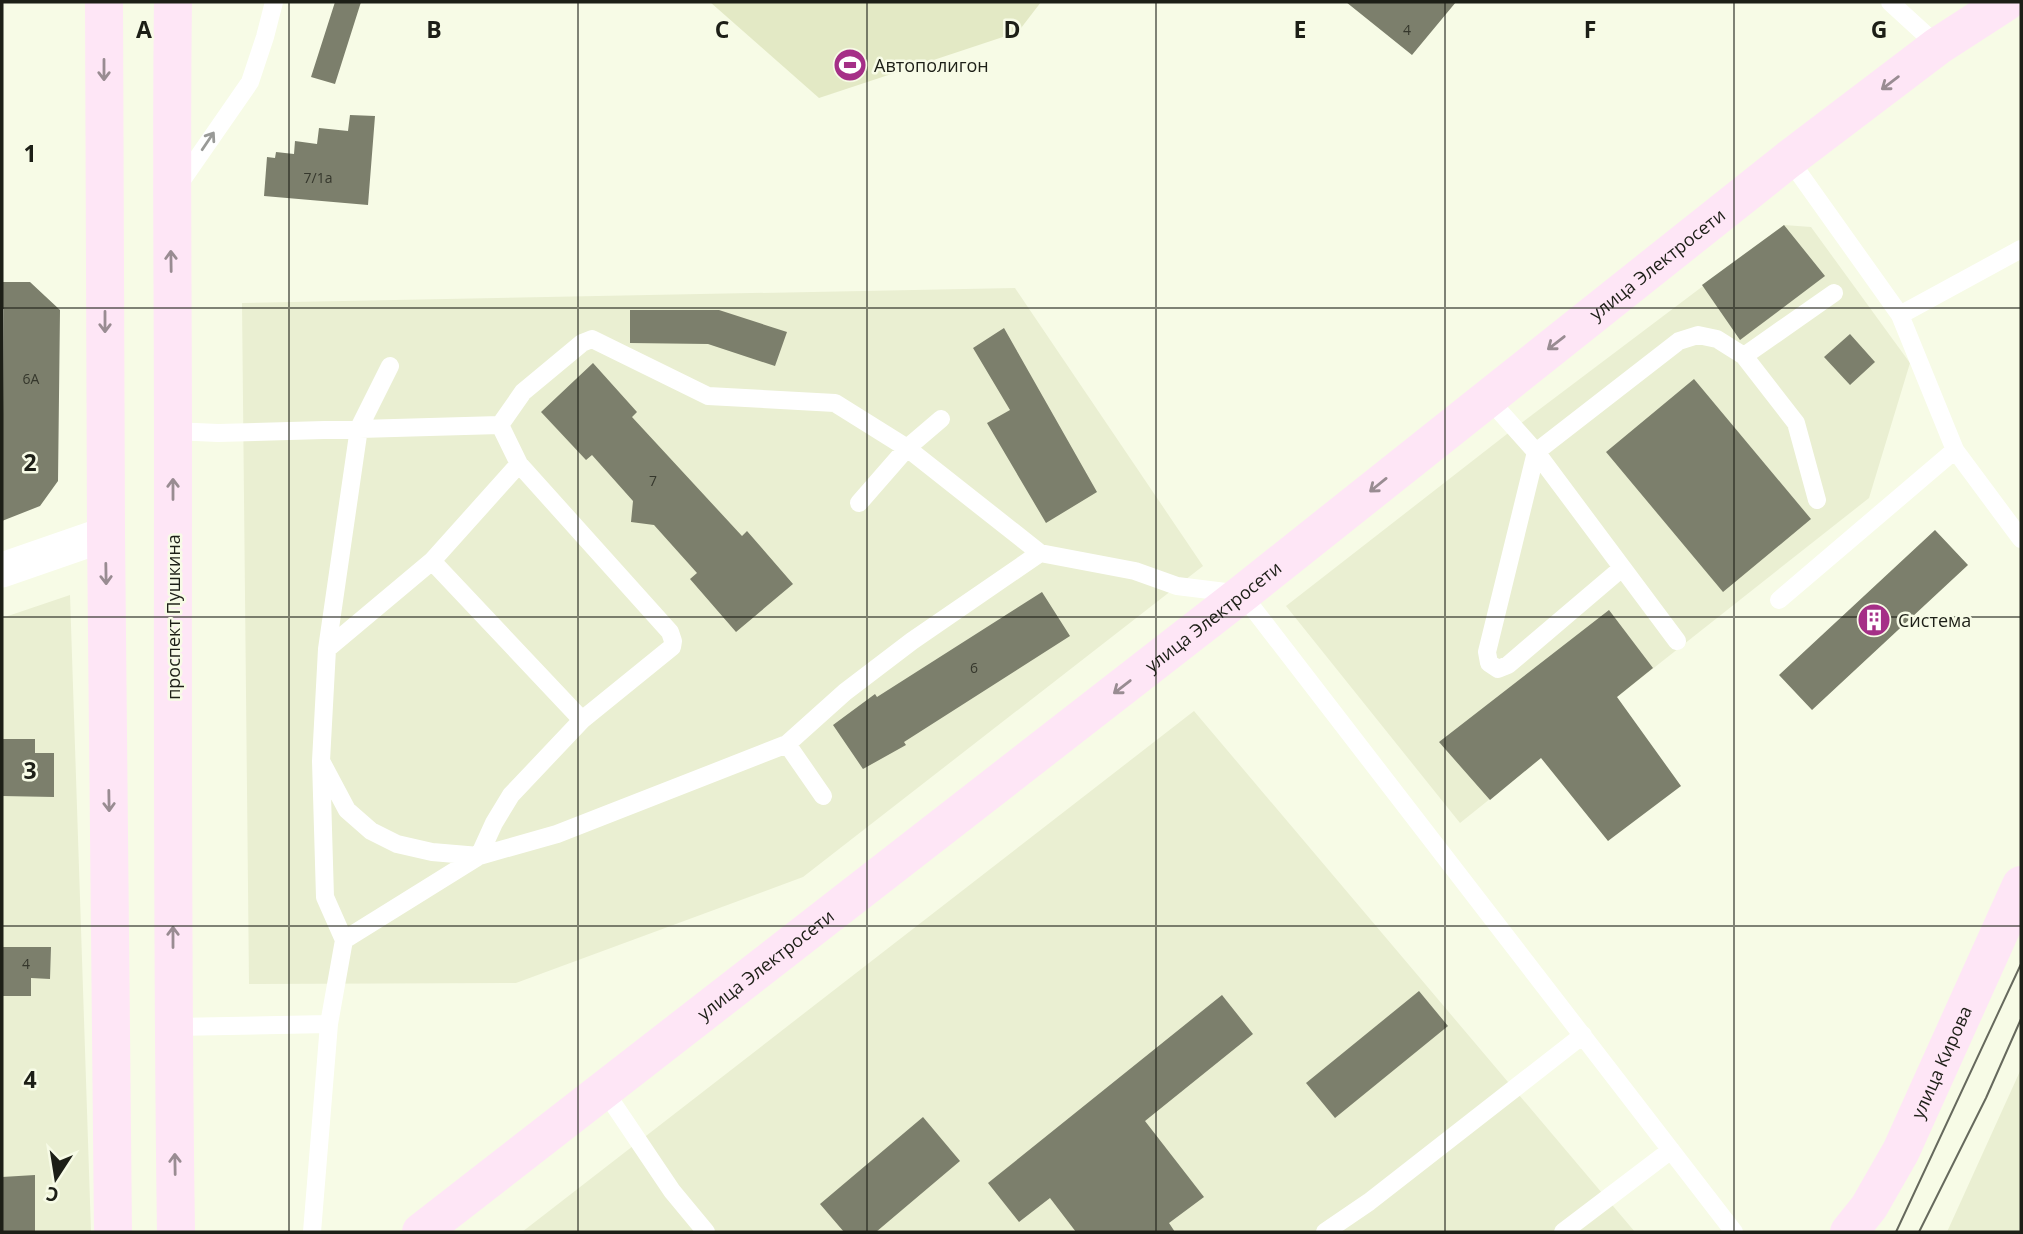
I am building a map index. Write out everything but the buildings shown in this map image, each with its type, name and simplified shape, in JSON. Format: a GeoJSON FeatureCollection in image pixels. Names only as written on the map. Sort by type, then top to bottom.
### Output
{"type":"FeatureCollection","features":[{"type":"Feature","properties":{"kind":"main road"},"geometry":{"type":"LineString","coordinates":[[104,2],[113,1232]]}},
{"type":"Feature","properties":{"kind":"main road","name":"проспект Пушкина"},"geometry":{"type":"LineString","coordinates":[[173,2],[173,1027],[176,1232]]}},
{"type":"Feature","properties":{"kind":"main road","name":"улица Электросети"},"geometry":{"type":"LineString","coordinates":[[421,1232],[1242,594],[1482,394],[1938,46],[2006,2]]}},
{"type":"Feature","properties":{"kind":"main road","name":"улица Кирова"},"geometry":{"type":"LineString","coordinates":[[1849,1232],[1869,1206],[1901,1151],[2021,885]]}},
{"type":"Feature","properties":{"kind":"street"},"geometry":{"type":"LineString","coordinates":[[2,570],[106,534]]}},
{"type":"Feature","properties":{"kind":"lane"},"geometry":{"type":"LineString","coordinates":[[171,198],[250,82],[274,2]]}},
{"type":"Feature","properties":{"kind":"lane"},"geometry":{"type":"LineString","coordinates":[[1890,2],[1938,46]]}},
{"type":"Feature","properties":{"kind":"lane"},"geometry":{"type":"LineString","coordinates":[[1789,159],[1900,315],[1955,450],[2021,539]]}},
{"type":"Feature","properties":{"kind":"lane"},"geometry":{"type":"LineString","coordinates":[[1900,315],[2021,249]]}},
{"type":"Feature","properties":{"kind":"lane"},"geometry":{"type":"LineString","coordinates":[[1744,356],[1834,293]]}},
{"type":"Feature","properties":{"kind":"lane"},"geometry":{"type":"LineString","coordinates":[[1622,568],[1508,665],[1498,668],[1489,663],[1487,652],[1536,452],[1679,341],[1698,335],[1717,339],[1744,356],[1796,423],[1817,500]]}},
{"type":"Feature","properties":{"kind":"lane"},"geometry":{"type":"LineString","coordinates":[[500,425],[523,392],[582,343],[592,339],[708,396],[835,403],[907,448],[1040,553],[1135,571],[1177,586],[1242,594],[1734,1232]]}},
{"type":"Feature","properties":{"kind":"lane"},"geometry":{"type":"LineString","coordinates":[[312,1232],[329,1024],[344,940],[326,897],[321,761],[327,649],[359,428],[390,366]]}},
{"type":"Feature","properties":{"kind":"lane"},"geometry":{"type":"LineString","coordinates":[[1482,394],[1536,452],[1677,641]]}},
{"type":"Feature","properties":{"kind":"lane"},"geometry":{"type":"LineString","coordinates":[[859,503],[907,448],[941,419]]}},
{"type":"Feature","properties":{"kind":"lane"},"geometry":{"type":"LineString","coordinates":[[173,431],[218,433],[500,425]]}},
{"type":"Feature","properties":{"kind":"lane"},"geometry":{"type":"LineString","coordinates":[[479,856],[511,795],[582,720],[668,651],[672,647],[673,636],[519,464],[500,425]]}},
{"type":"Feature","properties":{"kind":"lane"},"geometry":{"type":"LineString","coordinates":[[1779,600],[1955,450]]}},
{"type":"Feature","properties":{"kind":"lane"},"geometry":{"type":"LineString","coordinates":[[327,649],[432,561],[519,464]]}},
{"type":"Feature","properties":{"kind":"lane"},"geometry":{"type":"LineString","coordinates":[[344,940],[479,856],[557,834],[788,744],[845,692],[912,641],[1040,553]]}},
{"type":"Feature","properties":{"kind":"lane"},"geometry":{"type":"LineString","coordinates":[[432,561],[582,720]]}},
{"type":"Feature","properties":{"kind":"lane"},"geometry":{"type":"LineString","coordinates":[[788,744],[823,796]]}},
{"type":"Feature","properties":{"kind":"lane"},"geometry":{"type":"LineString","coordinates":[[321,761],[347,810],[371,831],[397,844],[432,852],[479,856]]}},
{"type":"Feature","properties":{"kind":"lane"},"geometry":{"type":"LineString","coordinates":[[173,1027],[329,1024]]}},
{"type":"Feature","properties":{"kind":"lane"},"geometry":{"type":"LineString","coordinates":[[1325,1232],[1369,1202],[1583,1035]]}},
{"type":"Feature","properties":{"kind":"lane"},"geometry":{"type":"LineString","coordinates":[[604,1090],[672,1191],[706,1232]]}},
{"type":"Feature","properties":{"kind":"lane"},"geometry":{"type":"LineString","coordinates":[[1563,1232],[1671,1150]]}},
{"type":"Feature","properties":{"kind":"shaded area","name":"Автополигон"},"geometry":{"type":"Polygon","coordinates":[[[710,2],[1041,2],[1018,32],[819,98],[710,2]]]}},
{"type":"Feature","properties":{"kind":"shaded area"},"geometry":{"type":"Polygon","coordinates":[[[1784,225],[1811,227],[1910,363],[1869,498],[1460,823],[1286,606],[1516,427],[1784,225]]]}},
{"type":"Feature","properties":{"kind":"shaded area"},"geometry":{"type":"Polygon","coordinates":[[[1015,288],[1203,566],[803,877],[516,983],[249,984],[242,303],[1015,288]]]}},
{"type":"Feature","properties":{"kind":"shaded area"},"geometry":{"type":"Polygon","coordinates":[[[70,595],[91,1232],[2,1232],[2,618],[70,595]]]}},
{"type":"Feature","properties":{"kind":"shaded area"},"geometry":{"type":"Polygon","coordinates":[[[1194,711],[1635,1232],[522,1232],[1194,711]]]}},
{"type":"Feature","properties":{"kind":"shaded area"},"geometry":{"type":"Polygon","coordinates":[[[2021,1069],[2021,1232],[1947,1232],[2021,1069]]]}},
{"type":"Feature","properties":{"kind":"tram line"},"geometry":{"type":"LineString","coordinates":[[1896,1232],[2021,964]]}},
{"type":"Feature","properties":{"kind":"tram line"},"geometry":{"type":"LineString","coordinates":[[1919,1232],[1986,1098],[2021,1019]]}},
{"type":"Feature","properties":{"kind":"place","name":"Автополигон"},"geometry":{"type":"Point","coordinates":[850,65]}},
{"type":"Feature","properties":{"kind":"place","name":"Система"},"geometry":{"type":"Point","coordinates":[1874,620]}}]}
